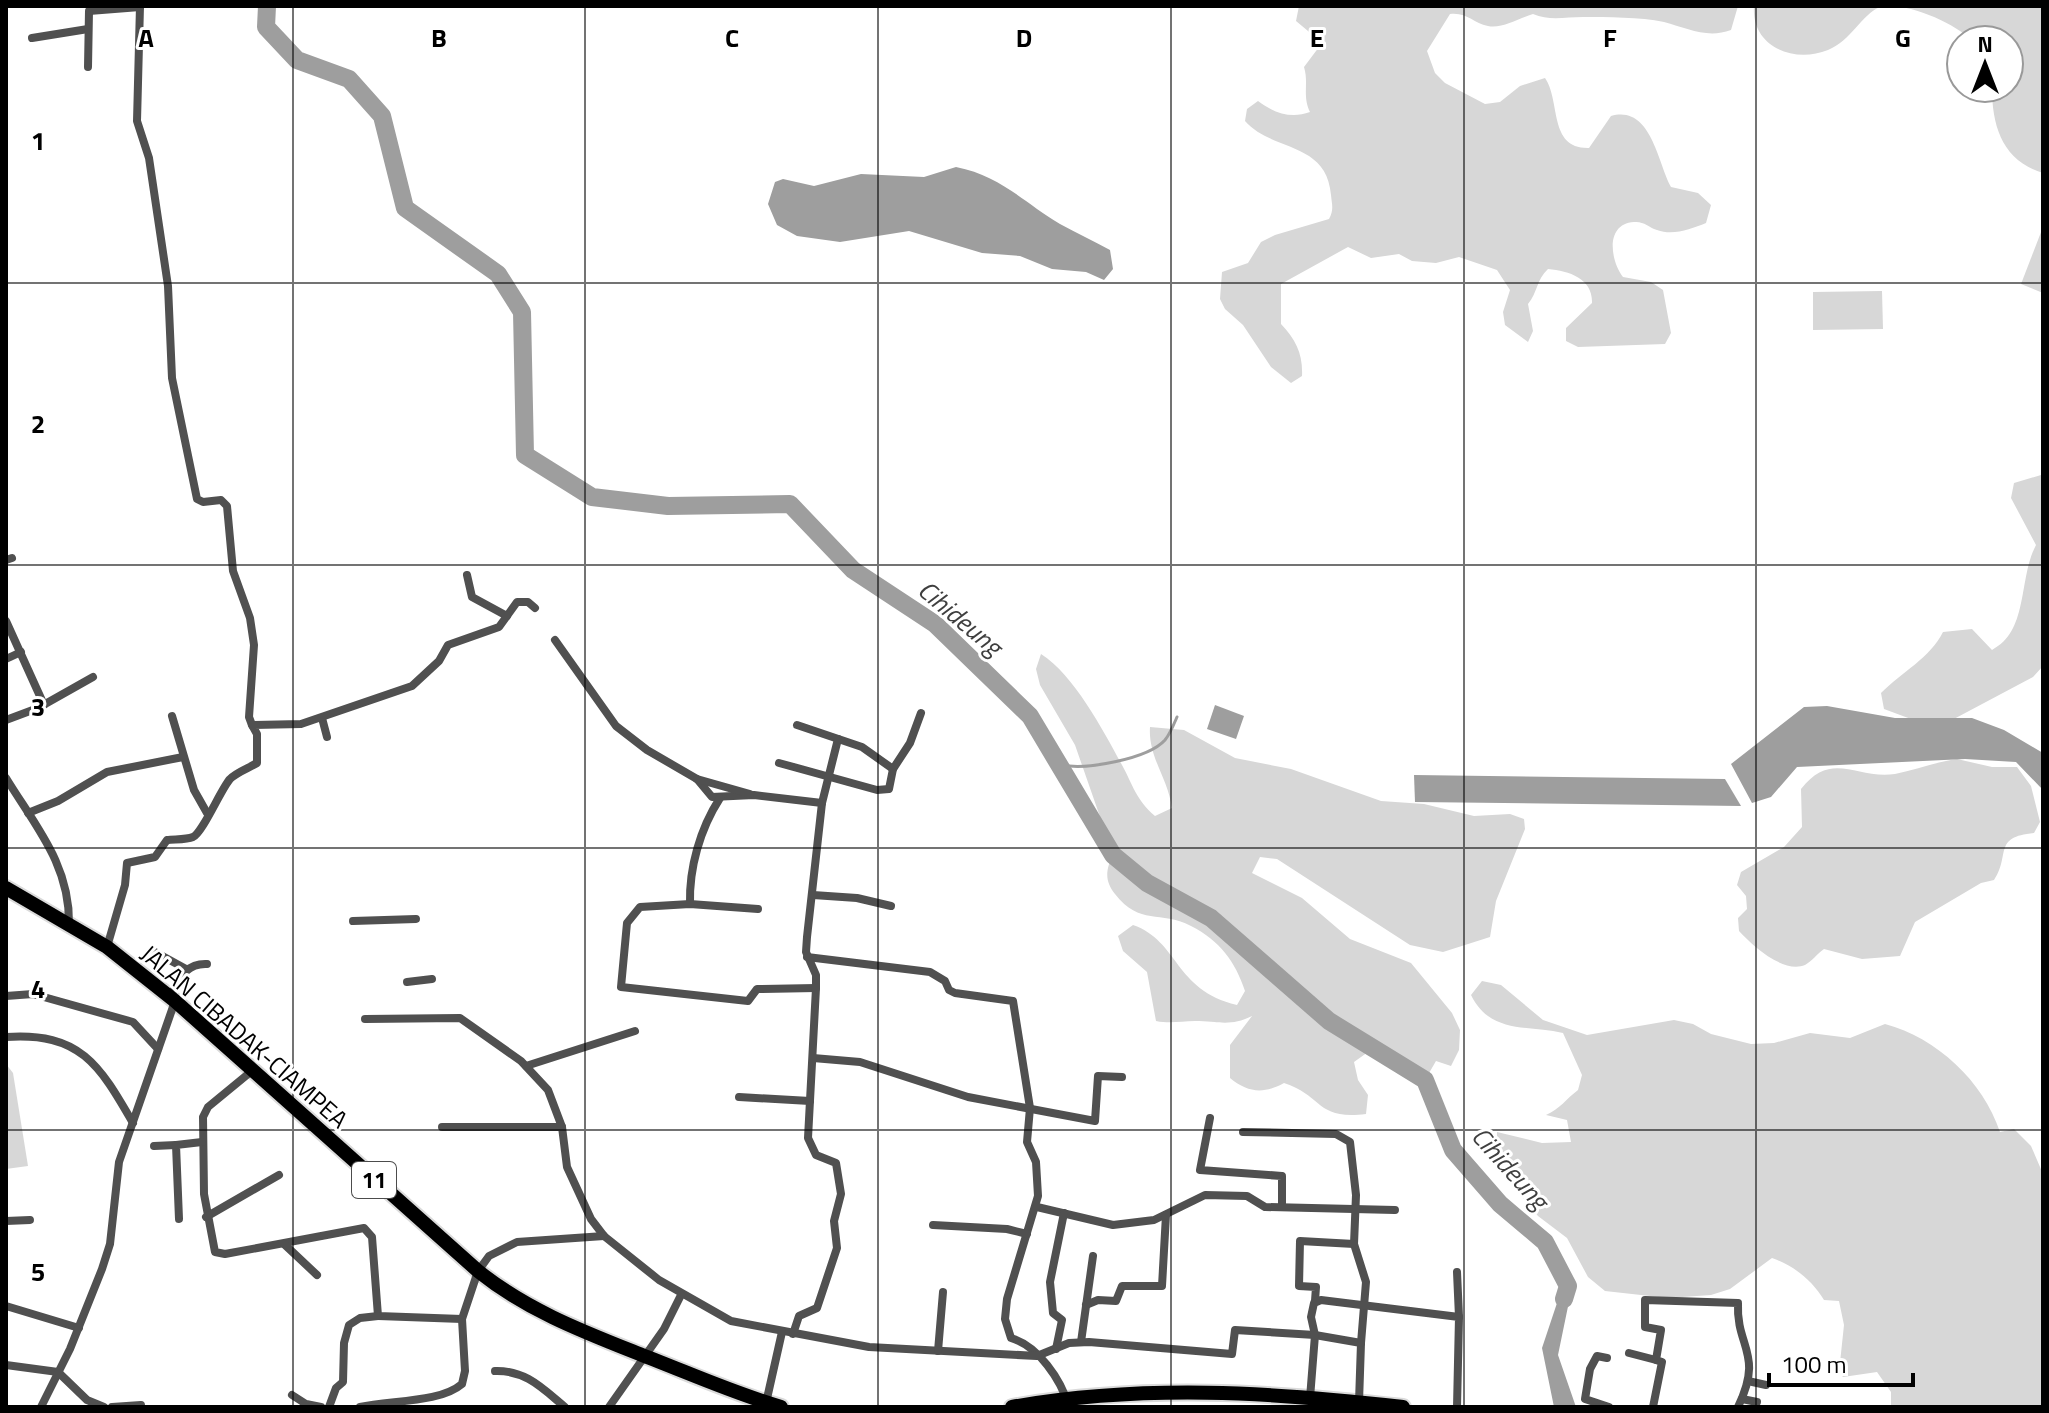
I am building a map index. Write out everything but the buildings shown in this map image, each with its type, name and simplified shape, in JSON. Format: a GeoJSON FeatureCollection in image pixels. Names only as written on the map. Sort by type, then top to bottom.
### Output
{"type":"FeatureCollection","features":[{"type":"Feature","properties":{"kind":"highway","name":"JALAN CIBADAK-CIAMPEA"},"geometry":{"type":"LineString","coordinates":[[6,888],[107,947],[172,999],[478,1271],[545,1315],[731,1392],[773,1405]]}},
{"type":"Feature","properties":{"kind":"highway"},"geometry":{"type":"LineString","coordinates":[[1012,1407],[1196,1391],[1403,1407]]}},
{"type":"Feature","properties":{"kind":"street"},"geometry":{"type":"LineString","coordinates":[[88,67],[89,11],[93,8],[140,7],[137,121],[147,146],[168,286],[172,378],[197,499],[203,502],[221,500],[227,506],[233,571],[250,618],[254,645],[249,717],[257,734],[257,763],[228,781],[220,800],[207,813],[203,827],[192,837],[167,840],[155,857],[127,863],[120,907],[107,947]]}},
{"type":"Feature","properties":{"kind":"street"},"geometry":{"type":"LineString","coordinates":[[32,38],[88,29]]}},
{"type":"Feature","properties":{"kind":"street"},"geometry":{"type":"LineString","coordinates":[[467,575],[472,597],[507,616]]}},
{"type":"Feature","properties":{"kind":"street"},"geometry":{"type":"LineString","coordinates":[[252,725],[292,725],[322,718],[412,686],[439,661],[448,645],[499,627],[515,603],[520,601],[535,608]]}},
{"type":"Feature","properties":{"kind":"street"},"geometry":{"type":"LineString","coordinates":[[6,621],[44,705]]}},
{"type":"Feature","properties":{"kind":"street"},"geometry":{"type":"LineString","coordinates":[[555,640],[616,726],[647,750],[697,779],[754,795],[822,803]]}},
{"type":"Feature","properties":{"kind":"street"},"geometry":{"type":"LineString","coordinates":[[6,659],[21,652]]}},
{"type":"Feature","properties":{"kind":"street"},"geometry":{"type":"LineString","coordinates":[[6,720],[44,705],[93,677]]}},
{"type":"Feature","properties":{"kind":"street"},"geometry":{"type":"LineString","coordinates":[[779,763],[883,791],[892,785],[893,769],[910,743],[921,713]]}},
{"type":"Feature","properties":{"kind":"street"},"geometry":{"type":"LineString","coordinates":[[172,716],[194,790],[207,813]]}},
{"type":"Feature","properties":{"kind":"street"},"geometry":{"type":"LineString","coordinates":[[322,718],[327,737]]}},
{"type":"Feature","properties":{"kind":"street"},"geometry":{"type":"LineString","coordinates":[[797,725],[862,747],[893,769]]}},
{"type":"Feature","properties":{"kind":"street"},"geometry":{"type":"LineString","coordinates":[[793,1334],[799,1316],[817,1308],[837,1248],[834,1221],[841,1194],[836,1163],[816,1155],[808,1138],[816,975],[807,957],[822,803],[838,739]]}},
{"type":"Feature","properties":{"kind":"street"},"geometry":{"type":"LineString","coordinates":[[28,813],[58,801],[107,772],[183,757]]}},
{"type":"Feature","properties":{"kind":"street"},"geometry":{"type":"LineString","coordinates":[[6,778],[63,871],[69,902],[69,926]]}},
{"type":"Feature","properties":{"kind":"street"},"geometry":{"type":"LineString","coordinates":[[697,779],[707,793],[720,798],[754,795]]}},
{"type":"Feature","properties":{"kind":"street"},"geometry":{"type":"LineString","coordinates":[[690,904],[693,862],[703,830],[720,798]]}},
{"type":"Feature","properties":{"kind":"street"},"geometry":{"type":"LineString","coordinates":[[813,895],[857,898],[891,906]]}},
{"type":"Feature","properties":{"kind":"street"},"geometry":{"type":"LineString","coordinates":[[758,909],[690,904],[640,907],[630,915],[621,987],[748,1001],[757,989],[816,988]]}},
{"type":"Feature","properties":{"kind":"street"},"geometry":{"type":"LineString","coordinates":[[353,921],[416,919]]}},
{"type":"Feature","properties":{"kind":"street"},"geometry":{"type":"LineString","coordinates":[[155,952],[186,969]]}},
{"type":"Feature","properties":{"kind":"street"},"geometry":{"type":"LineString","coordinates":[[807,957],[930,972],[940,976],[955,993],[1013,1001],[1030,1108],[1027,1142],[1036,1162],[1037,1207],[1013,1278],[1005,1319],[1007,1334],[1025,1341],[1058,1380],[1068,1402]]}},
{"type":"Feature","properties":{"kind":"street"},"geometry":{"type":"LineString","coordinates":[[41,1407],[79,1328],[110,1244],[113,1183],[172,999],[186,969],[194,964],[207,964]]}},
{"type":"Feature","properties":{"kind":"street"},"geometry":{"type":"LineString","coordinates":[[407,982],[432,979]]}},
{"type":"Feature","properties":{"kind":"street"},"geometry":{"type":"LineString","coordinates":[[6,996],[33,994],[133,1022],[158,1049]]}},
{"type":"Feature","properties":{"kind":"street"},"geometry":{"type":"LineString","coordinates":[[365,1019],[460,1018],[526,1066],[548,1090],[562,1127],[567,1167],[591,1219],[604,1236],[681,1295],[731,1321],[869,1347],[1037,1356],[1081,1342],[1232,1354],[1235,1330],[1315,1335],[1361,1343]]}},
{"type":"Feature","properties":{"kind":"street"},"geometry":{"type":"LineString","coordinates":[[526,1066],[635,1031]]}},
{"type":"Feature","properties":{"kind":"street"},"geometry":{"type":"LineString","coordinates":[[6,1037],[44,1038],[75,1047],[102,1073],[133,1123]]}},
{"type":"Feature","properties":{"kind":"street"},"geometry":{"type":"LineString","coordinates":[[813,1058],[860,1062],[968,1097],[1095,1121],[1098,1076],[1122,1077]]}},
{"type":"Feature","properties":{"kind":"street"},"geometry":{"type":"LineString","coordinates":[[253,1070],[205,1110],[202,1142],[206,1217],[215,1252],[284,1244],[358,1228],[368,1231],[372,1237],[378,1316]]}},
{"type":"Feature","properties":{"kind":"street"},"geometry":{"type":"LineString","coordinates":[[739,1097],[810,1101]]}},
{"type":"Feature","properties":{"kind":"street"},"geometry":{"type":"LineString","coordinates":[[1210,1118],[1200,1170],[1282,1176],[1282,1206]]}},
{"type":"Feature","properties":{"kind":"street"},"geometry":{"type":"LineString","coordinates":[[442,1127],[562,1127]]}},
{"type":"Feature","properties":{"kind":"street"},"geometry":{"type":"LineString","coordinates":[[1243,1132],[1336,1134],[1348,1138],[1356,1208],[1354,1244],[1366,1282],[1359,1402]]}},
{"type":"Feature","properties":{"kind":"street"},"geometry":{"type":"LineString","coordinates":[[154,1146],[202,1142]]}},
{"type":"Feature","properties":{"kind":"street"},"geometry":{"type":"LineString","coordinates":[[176,1145],[179,1219]]}},
{"type":"Feature","properties":{"kind":"street"},"geometry":{"type":"LineString","coordinates":[[206,1217],[279,1175]]}},
{"type":"Feature","properties":{"kind":"street"},"geometry":{"type":"LineString","coordinates":[[1037,1207],[1113,1225],[1166,1215],[1199,1195],[1247,1196],[1265,1207],[1395,1210]]}},
{"type":"Feature","properties":{"kind":"street"},"geometry":{"type":"LineString","coordinates":[[1056,1349],[1062,1320],[1053,1313],[1050,1282],[1064,1213]]}},
{"type":"Feature","properties":{"kind":"street"},"geometry":{"type":"LineString","coordinates":[[1086,1305],[1098,1300],[1116,1301],[1122,1286],[1162,1286],[1166,1215]]}},
{"type":"Feature","properties":{"kind":"street"},"geometry":{"type":"LineString","coordinates":[[6,1221],[30,1220]]}},
{"type":"Feature","properties":{"kind":"street"},"geometry":{"type":"LineString","coordinates":[[933,1225],[1007,1229],[1027,1234]]}},
{"type":"Feature","properties":{"kind":"street"},"geometry":{"type":"LineString","coordinates":[[360,1407],[399,1399],[442,1397],[462,1384],[465,1371],[462,1319],[478,1271],[489,1256],[517,1242],[604,1236]]}},
{"type":"Feature","properties":{"kind":"street"},"geometry":{"type":"LineString","coordinates":[[1310,1398],[1315,1335],[1311,1317],[1316,1287],[1299,1286],[1300,1241],[1354,1244]]}},
{"type":"Feature","properties":{"kind":"street"},"geometry":{"type":"LineString","coordinates":[[284,1244],[317,1275]]}},
{"type":"Feature","properties":{"kind":"street"},"geometry":{"type":"LineString","coordinates":[[1081,1342],[1093,1256]]}},
{"type":"Feature","properties":{"kind":"street"},"geometry":{"type":"LineString","coordinates":[[1457,1272],[1457,1407]]}},
{"type":"Feature","properties":{"kind":"street"},"geometry":{"type":"LineString","coordinates":[[938,1351],[943,1292]]}},
{"type":"Feature","properties":{"kind":"street"},"geometry":{"type":"LineString","coordinates":[[609,1407],[646,1356],[681,1295]]}},
{"type":"Feature","properties":{"kind":"street"},"geometry":{"type":"LineString","coordinates":[[1656,1360],[1661,1330],[1645,1327],[1645,1300],[1738,1303],[1739,1322],[1750,1350],[1748,1381],[1740,1403],[1757,1402]]}},
{"type":"Feature","properties":{"kind":"street"},"geometry":{"type":"LineString","coordinates":[[1315,1301],[1459,1317]]}},
{"type":"Feature","properties":{"kind":"street"},"geometry":{"type":"LineString","coordinates":[[6,1306],[79,1328]]}},
{"type":"Feature","properties":{"kind":"street"},"geometry":{"type":"LineString","coordinates":[[329,1407],[336,1388],[343,1382],[344,1343],[349,1325],[360,1318],[378,1316],[462,1319]]}},
{"type":"Feature","properties":{"kind":"street"},"geometry":{"type":"LineString","coordinates":[[773,1405],[782,1332]]}},
{"type":"Feature","properties":{"kind":"street"},"geometry":{"type":"LineString","coordinates":[[1629,1353],[1662,1362],[1653,1407]]}},
{"type":"Feature","properties":{"kind":"street"},"geometry":{"type":"LineString","coordinates":[[1607,1358],[1597,1356],[1590,1369],[1585,1399],[1609,1407]]}},
{"type":"Feature","properties":{"kind":"street"},"geometry":{"type":"LineString","coordinates":[[6,1365],[58,1372],[87,1400],[104,1407]]}},
{"type":"Feature","properties":{"kind":"street"},"geometry":{"type":"LineString","coordinates":[[495,1371],[515,1372],[530,1379],[565,1407]]}},
{"type":"Feature","properties":{"kind":"street"},"geometry":{"type":"LineString","coordinates":[[1748,1381],[1766,1385]]}},
{"type":"Feature","properties":{"kind":"street"},"geometry":{"type":"LineString","coordinates":[[1196,1391],[1196,1407]]}},
{"type":"Feature","properties":{"kind":"street"},"geometry":{"type":"LineString","coordinates":[[292,1395],[306,1404],[321,1407]]}},
{"type":"Feature","properties":{"kind":"street"},"geometry":{"type":"LineString","coordinates":[[115,1407],[141,1405]]}},
{"type":"Feature","properties":{"kind":"shaded area"},"geometry":{"type":"Polygon","coordinates":[[[1299,6],[1738,6],[1731,30],[1714,33],[1634,18],[1551,18],[1533,14],[1493,27],[1450,14],[1427,51],[1435,73],[1445,83],[1485,104],[1500,102],[1520,86],[1545,78],[1561,132],[1567,141],[1576,146],[1589,148],[1611,116],[1624,115],[1635,119],[1651,138],[1671,187],[1698,193],[1711,205],[1706,223],[1682,231],[1657,230],[1634,222],[1624,224],[1614,236],[1613,254],[1623,277],[1651,282],[1663,290],[1671,333],[1665,344],[1578,347],[1566,341],[1566,328],[1592,303],[1589,288],[1584,282],[1564,272],[1548,269],[1541,277],[1528,304],[1533,331],[1528,342],[1505,325],[1503,312],[1510,290],[1497,270],[1459,257],[1436,263],[1412,261],[1399,254],[1371,258],[1348,247],[1281,284],[1281,324],[1298,348],[1302,376],[1291,383],[1271,367],[1243,325],[1225,309],[1220,299],[1222,272],[1248,263],[1261,242],[1329,219],[1332,213],[1327,178],[1320,165],[1297,149],[1256,131],[1245,121],[1247,109],[1258,101],[1283,114],[1310,112],[1304,67],[1319,47],[1314,36],[1296,21],[1299,6]]]}},
{"type":"Feature","properties":{"kind":"shaded area"},"geometry":{"type":"Polygon","coordinates":[[[1754,6],[1887,6],[1874,10],[1836,46],[1815,54],[1801,55],[1788,53],[1767,41],[1759,32],[1754,6]]]}},
{"type":"Feature","properties":{"kind":"shaded area"},"geometry":{"type":"Polygon","coordinates":[[[1892,6],[2043,6],[2043,173],[2029,168],[2009,151],[2002,141],[1994,116],[1993,104],[2025,104],[2025,24],[1948,24],[1892,6]]]}},
{"type":"Feature","properties":{"kind":"shaded area"},"geometry":{"type":"Polygon","coordinates":[[[956,167],[999,183],[1060,224],[1110,250],[1113,269],[1104,280],[1086,272],[1052,269],[1020,256],[982,253],[909,231],[840,242],[797,236],[777,225],[768,204],[775,182],[783,179],[814,186],[861,174],[924,177],[956,167]]]}},
{"type":"Feature","properties":{"kind":"shaded area"},"geometry":{"type":"Polygon","coordinates":[[[2043,227],[2043,293],[2021,284],[2043,227]]]}},
{"type":"Feature","properties":{"kind":"shaded area"},"geometry":{"type":"Polygon","coordinates":[[[1882,291],[1883,329],[1813,330],[1813,292],[1882,291]]]}},
{"type":"Feature","properties":{"kind":"shaded area"},"geometry":{"type":"Polygon","coordinates":[[[2043,469],[2043,666],[2033,677],[1952,720],[1919,722],[1884,709],[1881,693],[1923,657],[1943,632],[1972,629],[1992,650],[2012,630],[2036,545],[2011,498],[2014,483],[2041,475],[2043,469]]]}},
{"type":"Feature","properties":{"kind":"shaded area"},"geometry":{"type":"Polygon","coordinates":[[[1041,654],[1065,675],[1087,704],[1139,798],[1155,816],[1172,808],[1152,748],[1150,727],[1184,730],[1235,758],[1291,769],[1381,801],[1424,804],[1474,816],[1510,814],[1524,819],[1525,829],[1496,901],[1490,937],[1443,952],[1410,945],[1277,859],[1260,857],[1252,873],[1302,898],[1350,939],[1411,963],[1452,1013],[1460,1030],[1459,1050],[1451,1066],[1436,1061],[1425,1080],[1402,1062],[1368,1052],[1354,1062],[1358,1080],[1368,1095],[1366,1114],[1337,1114],[1284,1083],[1270,1089],[1256,1090],[1243,1087],[1230,1078],[1230,1045],[1252,1016],[1230,1022],[1156,1021],[1147,972],[1123,951],[1118,936],[1133,925],[1160,942],[1189,977],[1216,998],[1237,1005],[1245,991],[1231,961],[1210,938],[1180,921],[1133,910],[1111,889],[1107,875],[1113,854],[1075,745],[1040,685],[1036,669],[1041,654]]]}},
{"type":"Feature","properties":{"kind":"shaded area"},"geometry":{"type":"Polygon","coordinates":[[[1215,705],[1244,716],[1236,739],[1207,729],[1215,705]]]}},
{"type":"Feature","properties":{"kind":"shaded area"},"geometry":{"type":"Polygon","coordinates":[[[1827,706],[1895,718],[1972,718],[2004,730],[2043,753],[2043,790],[2016,762],[1965,759],[1797,767],[1771,797],[1752,803],[1731,764],[1804,707],[1827,706]]]}},
{"type":"Feature","properties":{"kind":"shaded area"},"geometry":{"type":"Polygon","coordinates":[[[1957,759],[1992,767],[2017,767],[2031,786],[2040,822],[2034,833],[2021,835],[2007,843],[1994,880],[1981,883],[1915,922],[1900,956],[1862,959],[1824,949],[1805,965],[1796,967],[1769,957],[1739,931],[1738,918],[1747,909],[1746,896],[1737,885],[1741,872],[1784,847],[1802,827],[1801,789],[1812,777],[1834,768],[1895,774],[1957,759]]]}},
{"type":"Feature","properties":{"kind":"shaded area"},"geometry":{"type":"Polygon","coordinates":[[[1414,775],[1725,779],[1741,806],[1415,802],[1414,775]]]}},
{"type":"Feature","properties":{"kind":"shaded area"},"geometry":{"type":"Polygon","coordinates":[[[1482,981],[1501,985],[1543,1020],[1587,1035],[1674,1020],[1751,1044],[1774,1043],[1810,1033],[1850,1038],[1885,1024],[1940,1051],[1970,1079],[2000,1132],[2014,1129],[2031,1146],[2043,1174],[2043,1407],[1891,1407],[1891,1392],[1877,1372],[1843,1377],[1839,1372],[1844,1325],[1839,1301],[1824,1300],[1802,1274],[1772,1258],[1730,1289],[1711,1295],[1668,1298],[1605,1291],[1588,1277],[1567,1238],[1538,1216],[1496,1161],[1497,1132],[1542,1143],[1571,1142],[1567,1120],[1546,1115],[1578,1090],[1582,1075],[1563,1033],[1511,1026],[1488,1016],[1479,1008],[1471,995],[1482,981]]]}},
{"type":"Feature","properties":{"kind":"shaded area"},"geometry":{"type":"Polygon","coordinates":[[[6,1064],[13,1073],[28,1166],[6,1169],[6,1064]]]}},
{"type":"Feature","properties":{"kind":"shaded area"},"geometry":{"type":"Polygon","coordinates":[[[1569,1277],[1572,1287],[1558,1355],[1576,1407],[1554,1407],[1542,1348],[1559,1297],[1560,1280],[1569,1277]]]}},
{"type":"Feature","properties":{"kind":"waterway","name":"Cihideung"},"geometry":{"type":"LineString","coordinates":[[267,6],[266,27],[297,60],[349,79],[382,116],[405,208],[498,274],[522,312],[525,455],[592,497],[668,506],[790,504],[853,570],[935,624],[1030,716],[1113,855],[1147,883],[1211,918],[1329,1021],[1425,1080],[1453,1150],[1500,1204],[1545,1242],[1568,1286],[1564,1299]]}},
{"type":"Feature","properties":{"kind":"waterway"},"geometry":{"type":"LineString","coordinates":[[1062,765],[1101,764],[1145,753],[1165,740],[1177,717]]}}]}
